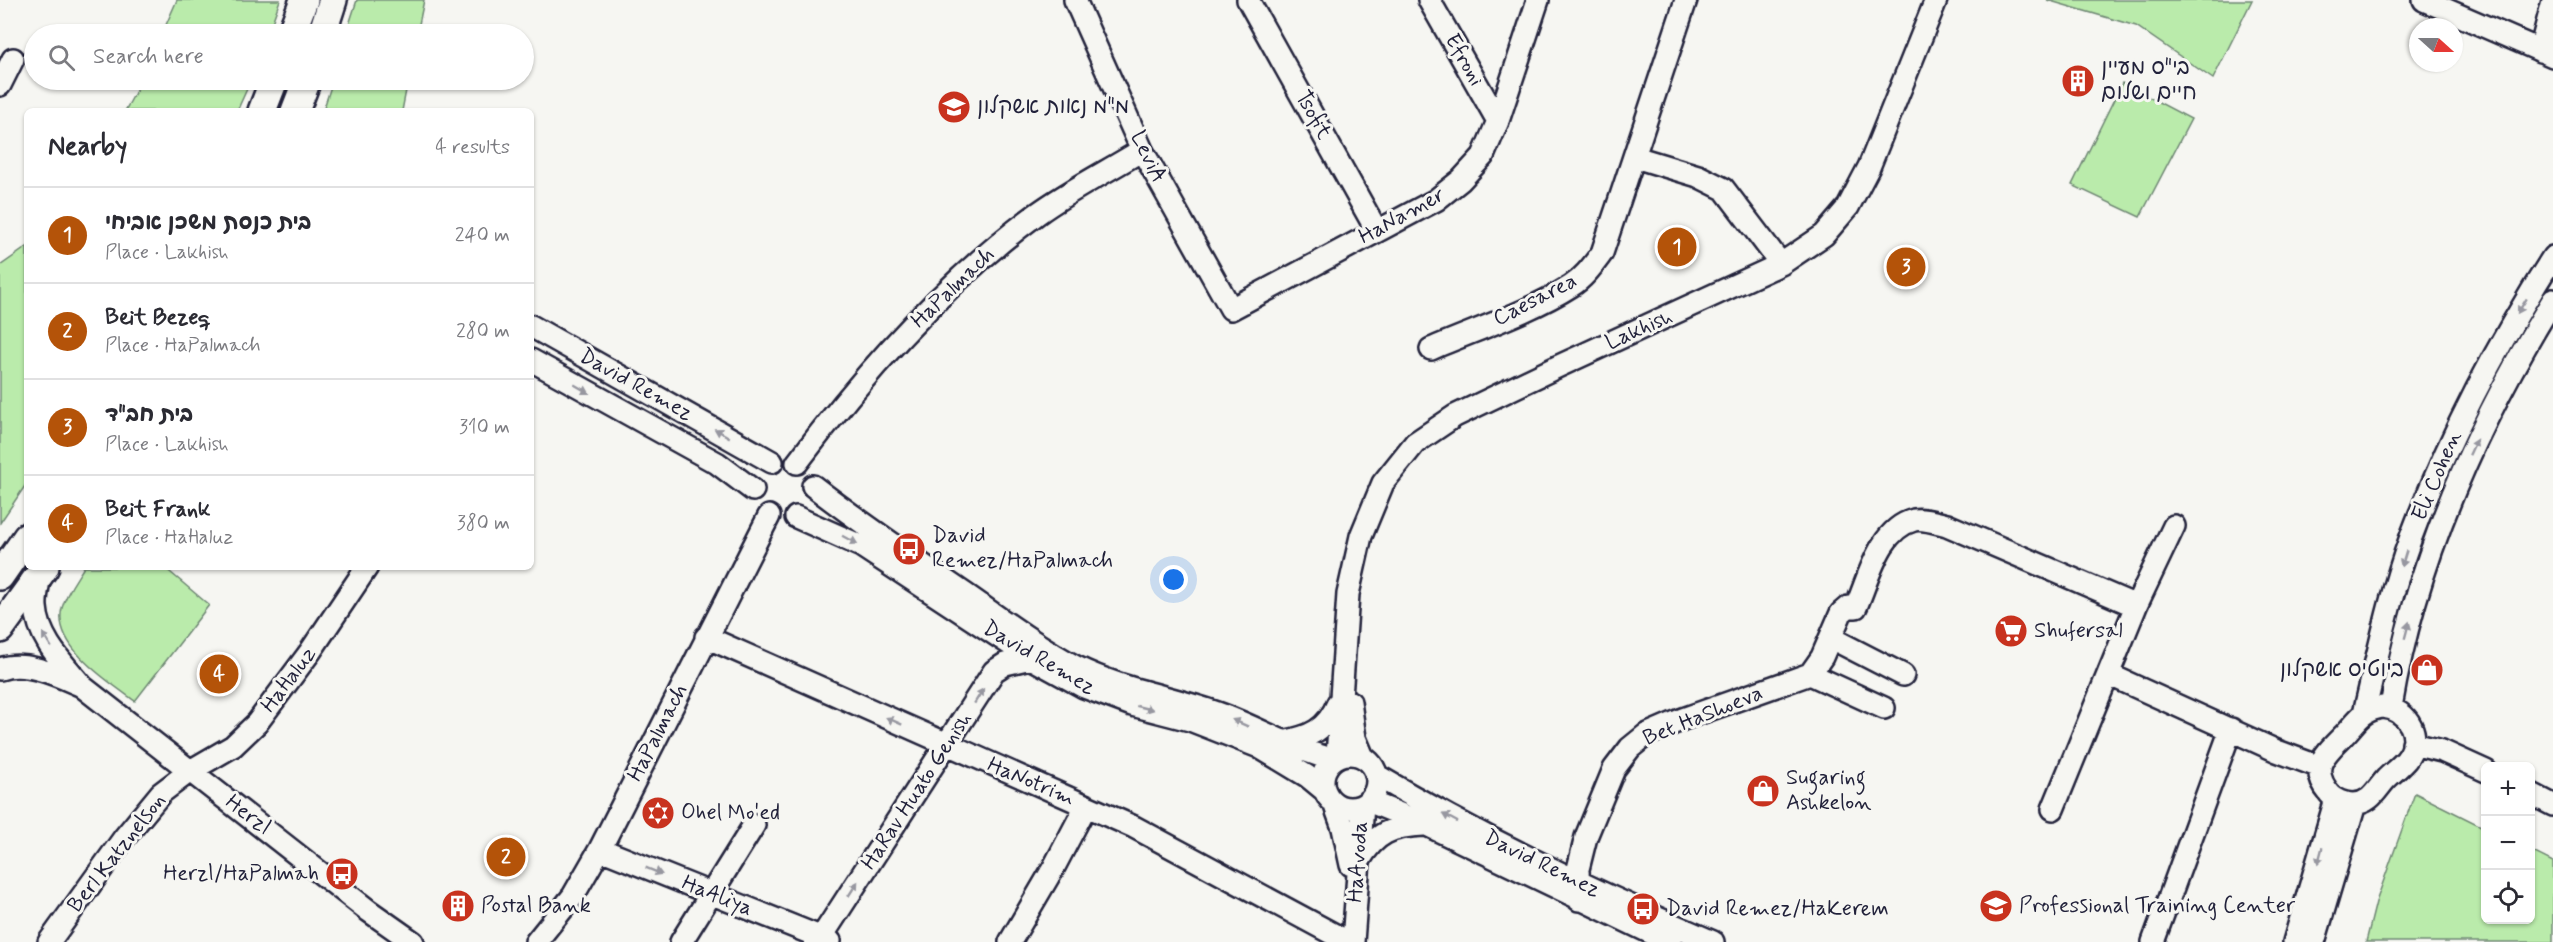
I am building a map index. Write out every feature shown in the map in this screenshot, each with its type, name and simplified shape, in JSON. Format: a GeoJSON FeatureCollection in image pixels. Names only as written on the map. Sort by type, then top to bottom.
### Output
{"type":"FeatureCollection","features":[{"type":"Feature","properties":{"kind":"main road"},"geometry":{"type":"LineString","coordinates":[[295,24],[304,0]]}},
{"type":"Feature","properties":{"kind":"main road"},"geometry":{"type":"LineString","coordinates":[[325,24],[333,0]]}},
{"type":"Feature","properties":{"kind":"main road"},"geometry":{"type":"LineString","coordinates":[[263,108],[270,90]]}},
{"type":"Feature","properties":{"kind":"main road"},"geometry":{"type":"LineString","coordinates":[[296,108],[303,90]]}},
{"type":"Feature","properties":{"kind":"main road"},"geometry":{"type":"LineString","coordinates":[[302,108],[306,90]]}},
{"type":"Feature","properties":{"kind":"main road"},"geometry":{"type":"LineString","coordinates":[[0,576],[24,541]]}},
{"type":"Feature","properties":{"kind":"main road"},"geometry":{"type":"LineString","coordinates":[[0,629],[43,570]]}},
{"type":"Feature","properties":{"kind":"street","name":"LeviA"},"geometry":{"type":"LineString","coordinates":[[1075,0],[1142,150],[1231,309]]}},
{"type":"Feature","properties":{"kind":"street","name":"Tsofit"},"geometry":{"type":"LineString","coordinates":[[1248,0],[1377,231]]}},
{"type":"Feature","properties":{"kind":"street","name":"Efroni"},"geometry":{"type":"LineString","coordinates":[[1429,0],[1498,121]]}},
{"type":"Feature","properties":{"kind":"street","name":"HaNamer"},"geometry":{"type":"LineString","coordinates":[[1231,309],[1436,200],[1461,180],[1483,156],[1498,121],[1538,0]]}},
{"type":"Feature","properties":{"kind":"street","name":"Caesarea"},"geometry":{"type":"LineString","coordinates":[[1431,349],[1542,301],[1572,286],[1589,271],[1602,253],[1686,0]]}},
{"type":"Feature","properties":{"kind":"street","name":"Lakhish"},"geometry":{"type":"LineString","coordinates":[[1335,758],[1348,594],[1361,536],[1383,483],[1414,443],[1455,416],[1781,264],[1824,235],[1848,207],[1889,121],[1936,0]]}},
{"type":"Feature","properties":{"kind":"street"},"geometry":{"type":"LineString","coordinates":[[2424,0],[2547,54],[2553,1]]}},
{"type":"Feature","properties":{"kind":"street"},"geometry":{"type":"LineString","coordinates":[[0,85],[13,59]]}},
{"type":"Feature","properties":{"kind":"street","name":"HaPalmach"},"geometry":{"type":"LineString","coordinates":[[797,463],[839,406],[979,260],[1038,213],[1142,150]]}},
{"type":"Feature","properties":{"kind":"street"},"geometry":{"type":"LineString","coordinates":[[1635,157],[1698,176],[1724,189],[1781,264]]}},
{"type":"Feature","properties":{"kind":"street","name":"Eli Cohen"},"geometry":{"type":"LineString","coordinates":[[2364,713],[2391,600],[2410,538],[2488,365],[2553,257]]}},
{"type":"Feature","properties":{"kind":"street","name":"Eli Cohen"},"geometry":{"type":"LineString","coordinates":[[2391,707],[2400,656],[2412,609],[2447,509],[2499,394],[2553,300]]}},
{"type":"Feature","properties":{"kind":"street","name":"David Remez"},"geometry":{"type":"LineString","coordinates":[[534,328],[772,462]]}},
{"type":"Feature","properties":{"kind":"street","name":"David Remez"},"geometry":{"type":"LineString","coordinates":[[534,362],[717,463],[753,490]]}},
{"type":"Feature","properties":{"kind":"street"},"geometry":{"type":"LineString","coordinates":[[780,460],[797,463],[810,476],[813,486],[810,504],[796,517],[777,519],[769,516],[758,505],[753,490],[758,474],[772,462],[780,460]]}},
{"type":"Feature","properties":{"kind":"street","name":"David Remez"},"geometry":{"type":"LineString","coordinates":[[813,486],[1028,637],[1077,667],[1125,687],[1195,705],[1226,716],[1310,754],[1335,758]]}},
{"type":"Feature","properties":{"kind":"street","name":"HaPalmach"},"geometry":{"type":"LineString","coordinates":[[536,942],[573,896],[600,849],[769,516]]}},
{"type":"Feature","properties":{"kind":"street","name":"David Remez"},"geometry":{"type":"LineString","coordinates":[[796,517],[861,546],[1031,658],[1084,687],[1108,697],[1190,720],[1259,747],[1293,767],[1329,797]]}},
{"type":"Feature","properties":{"kind":"street"},"geometry":{"type":"LineString","coordinates":[[1821,656],[1841,614],[1848,608],[1857,607],[1882,546],[1895,530],[1916,520],[1947,525],[2136,606]]}},
{"type":"Feature","properties":{"kind":"street"},"geometry":{"type":"LineString","coordinates":[[2053,810],[2110,675],[2136,606],[2174,526]]}},
{"type":"Feature","properties":{"kind":"street","name":"Herzl"},"geometry":{"type":"LineString","coordinates":[[43,570],[36,605],[39,627],[50,646],[83,687],[369,911],[413,942]]}},
{"type":"Feature","properties":{"kind":"street","name":"HaHaluz"},"geometry":{"type":"LineString","coordinates":[[190,771],[233,746],[257,723],[310,652],[365,570]]}},
{"type":"Feature","properties":{"kind":"street","name":"HaNotrim"},"geometry":{"type":"LineString","coordinates":[[706,637],[1134,827],[1348,942]]}},
{"type":"Feature","properties":{"kind":"street","name":"Lakhish"},"geometry":{"type":"LineString","coordinates":[[1344,644],[1355,738],[1363,757]]}},
{"type":"Feature","properties":{"kind":"street"},"geometry":{"type":"LineString","coordinates":[[1821,656],[1903,675]]}},
{"type":"Feature","properties":{"kind":"street"},"geometry":{"type":"LineString","coordinates":[[1821,656],[1884,708]]}},
{"type":"Feature","properties":{"kind":"street","name":"Bet HaShoeva"},"geometry":{"type":"LineString","coordinates":[[1578,891],[1580,856],[1593,817],[1614,769],[1630,747],[1647,735],[1821,656]]}},
{"type":"Feature","properties":{"kind":"street","name":"HaRav Huato Genish"},"geometry":{"type":"LineString","coordinates":[[823,941],[994,671],[1005,664],[1031,658]]}},
{"type":"Feature","properties":{"kind":"street","name":"Herzl"},"geometry":{"type":"LineString","coordinates":[[0,669],[27,668],[53,674],[83,687]]}},
{"type":"Feature","properties":{"kind":"street"},"geometry":{"type":"LineString","coordinates":[[2110,675],[2277,751],[2320,767]]}},
{"type":"Feature","properties":{"kind":"street"},"geometry":{"type":"LineString","coordinates":[[1282,742],[1309,737],[1319,730],[1329,722],[1341,697]]}},
{"type":"Feature","properties":{"kind":"street"},"geometry":{"type":"LineString","coordinates":[[2391,707],[2404,715],[2412,727],[2413,744],[2406,760],[2367,800],[2345,802],[2324,786],[2320,767],[2329,749],[2364,713],[2369,709],[2391,707]]}},
{"type":"Feature","properties":{"kind":"street"},"geometry":{"type":"LineString","coordinates":[[2152,942],[2231,729]]}},
{"type":"Feature","properties":{"kind":"street"},"geometry":{"type":"LineString","coordinates":[[2413,744],[2442,751],[2481,769]]}},
{"type":"Feature","properties":{"kind":"street"},"geometry":{"type":"LineString","coordinates":[[1350,754],[1363,757],[1373,767],[1377,784],[1366,803],[1350,808],[1329,797],[1323,774],[1335,758],[1350,754]]}},
{"type":"Feature","properties":{"kind":"street","name":"Berl Katznelson"},"geometry":{"type":"LineString","coordinates":[[49,942],[144,812],[161,793],[190,771]]}},
{"type":"Feature","properties":{"kind":"street","name":"David Remez"},"geometry":{"type":"LineString","coordinates":[[1376,775],[1670,942]]}},
{"type":"Feature","properties":{"kind":"street","name":"HaAvoda"},"geometry":{"type":"LineString","coordinates":[[1329,797],[1350,856],[1354,920]]}},
{"type":"Feature","properties":{"kind":"street"},"geometry":{"type":"LineString","coordinates":[[2294,942],[2345,802]]}},
{"type":"Feature","properties":{"kind":"street"},"geometry":{"type":"LineString","coordinates":[[2314,942],[2345,802]]}},
{"type":"Feature","properties":{"kind":"street","name":"David Remez"},"geometry":{"type":"LineString","coordinates":[[1366,803],[1427,825],[1578,891],[1713,942]]}},
{"type":"Feature","properties":{"kind":"street","name":"HaAvoda"},"geometry":{"type":"LineString","coordinates":[[1353,942],[1358,862],[1366,803]]}},
{"type":"Feature","properties":{"kind":"street"},"geometry":{"type":"LineString","coordinates":[[1010,942],[1054,867],[1086,806]]}},
{"type":"Feature","properties":{"kind":"street"},"geometry":{"type":"LineString","coordinates":[[681,942],[753,825]]}},
{"type":"Feature","properties":{"kind":"street"},"geometry":{"type":"LineString","coordinates":[[1358,862],[1372,841],[1382,834],[1409,826],[1427,825]]}},
{"type":"Feature","properties":{"kind":"street","name":"HaAliya"},"geometry":{"type":"LineString","coordinates":[[600,849],[823,941]]}},
{"type":"Feature","properties":{"kind":"green space"},"geometry":{"type":"Polygon","coordinates":[[[177,0],[280,0],[272,24],[166,24],[177,0]]]}},
{"type":"Feature","properties":{"kind":"green space"},"geometry":{"type":"Polygon","coordinates":[[[357,0],[424,0],[419,24],[349,24],[357,0]]]}},
{"type":"Feature","properties":{"kind":"green space"},"geometry":{"type":"Polygon","coordinates":[[[2047,0],[2252,0],[2213,79],[2136,26],[2047,0]]]}},
{"type":"Feature","properties":{"kind":"green space"},"geometry":{"type":"Polygon","coordinates":[[[2122,83],[2191,119],[2140,217],[2072,185],[2122,83]]]}},
{"type":"Feature","properties":{"kind":"green space"},"geometry":{"type":"Polygon","coordinates":[[[137,90],[246,90],[238,108],[127,108],[137,90]]]}},
{"type":"Feature","properties":{"kind":"green space"},"geometry":{"type":"Polygon","coordinates":[[[330,90],[406,90],[403,108],[324,108],[330,90]]]}},
{"type":"Feature","properties":{"kind":"green space"},"geometry":{"type":"Polygon","coordinates":[[[24,249],[24,487],[0,523],[0,266],[24,249]]]}},
{"type":"Feature","properties":{"kind":"green space"},"geometry":{"type":"Polygon","coordinates":[[[82,570],[168,570],[209,605],[135,701],[85,662],[66,636],[61,622],[62,608],[82,570]]]}},
{"type":"Feature","properties":{"kind":"green space"},"geometry":{"type":"Polygon","coordinates":[[[2415,793],[2481,826],[2481,924],[2535,924],[2535,853],[2553,862],[2553,942],[2366,942],[2376,902],[2415,793]]]}},
{"type":"Feature","properties":{"kind":"place","name":"בי\"ס מעיין חיים ושלום"},"geometry":{"type":"Point","coordinates":[2078,81]}},
{"type":"Feature","properties":{"kind":"place","name":"מ\"מ נאות אשקלון"},"geometry":{"type":"Point","coordinates":[954,107]}},
{"type":"Feature","properties":{"kind":"place","name":"בית כנסת משכן אביחי"},"geometry":{"type":"Point","coordinates":[1677,247]}},
{"type":"Feature","properties":{"kind":"place","name":"בית חב\"ד"},"geometry":{"type":"Point","coordinates":[1906,267]}},
{"type":"Feature","properties":{"kind":"place","name":"David Remez/HaPalmach"},"geometry":{"type":"Point","coordinates":[909,549]}},
{"type":"Feature","properties":{"kind":"place","name":"Shufersal"},"geometry":{"type":"Point","coordinates":[2011,631]}},
{"type":"Feature","properties":{"kind":"place","name":"ביוטיס אשקלון"},"geometry":{"type":"Point","coordinates":[2427,670]}},
{"type":"Feature","properties":{"kind":"place","name":"Beit Frank"},"geometry":{"type":"Point","coordinates":[219,674]}},
{"type":"Feature","properties":{"kind":"place","name":"Sugaring Ashkelon"},"geometry":{"type":"Point","coordinates":[1763,791]}},
{"type":"Feature","properties":{"kind":"place","name":"Ohel Mo'ed"},"geometry":{"type":"Point","coordinates":[658,813]}},
{"type":"Feature","properties":{"kind":"place","name":"Beit Bezeq"},"geometry":{"type":"Point","coordinates":[506,857]}},
{"type":"Feature","properties":{"kind":"place","name":"Herzl/HaPalmah"},"geometry":{"type":"Point","coordinates":[342,874]}},
{"type":"Feature","properties":{"kind":"place","name":"Postal Bank"},"geometry":{"type":"Point","coordinates":[458,906]}},
{"type":"Feature","properties":{"kind":"place","name":"Professional Training Center"},"geometry":{"type":"Point","coordinates":[1996,906]}},
{"type":"Feature","properties":{"kind":"place","name":"David Remez/HaKerem"},"geometry":{"type":"Point","coordinates":[1643,909]}}]}
